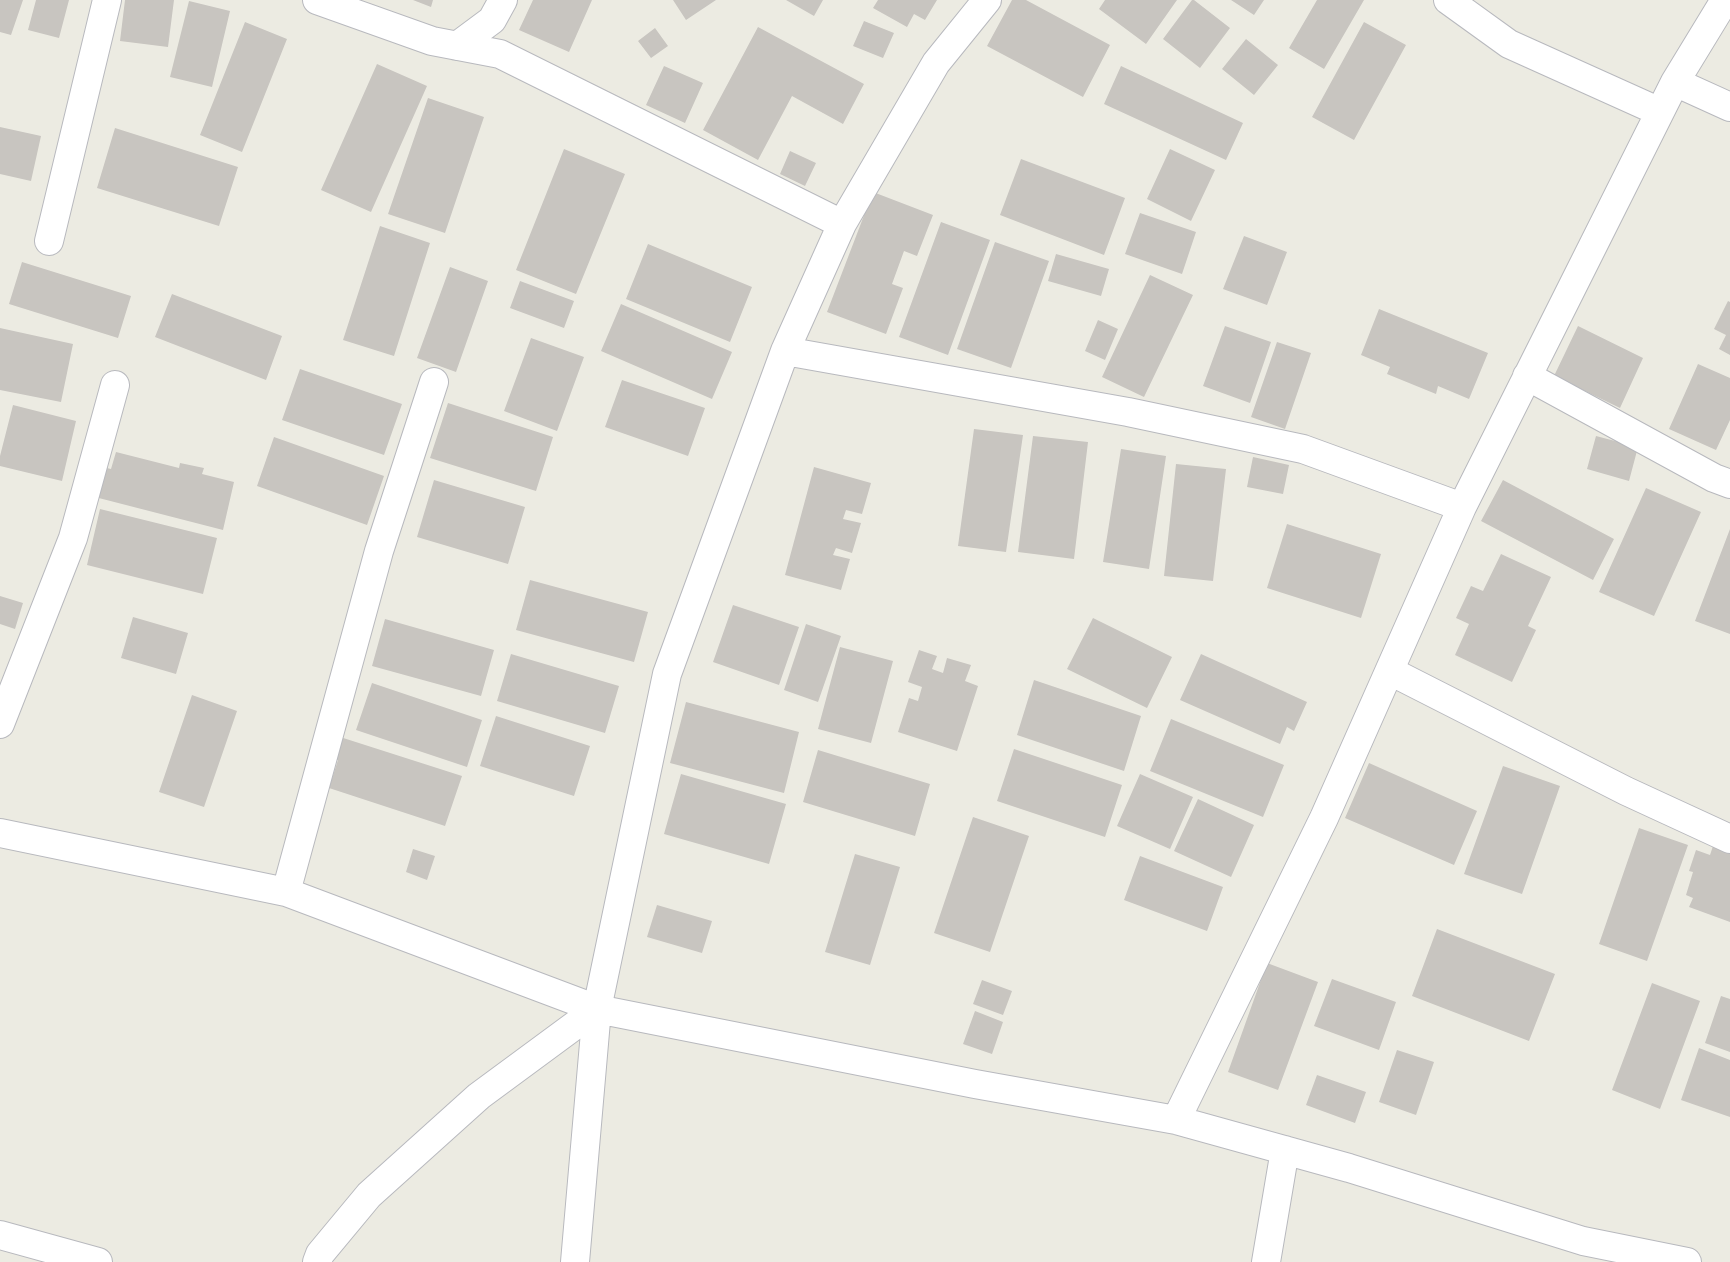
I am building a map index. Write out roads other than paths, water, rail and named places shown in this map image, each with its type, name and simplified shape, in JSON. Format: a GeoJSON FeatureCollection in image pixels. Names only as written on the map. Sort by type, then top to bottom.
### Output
{"type":"FeatureCollection","features":[{"type":"Feature","properties":{"kind":"street"},"geometry":{"type":"LineString","coordinates":[[49,241],[107,0]]}},
{"type":"Feature","properties":{"kind":"street"},"geometry":{"type":"LineString","coordinates":[[317,0],[432,41],[500,54],[842,224]]}},
{"type":"Feature","properties":{"kind":"street"},"geometry":{"type":"LineString","coordinates":[[457,46],[492,20],[503,0]]}},
{"type":"Feature","properties":{"kind":"street"},"geometry":{"type":"LineString","coordinates":[[575,1262],[597,1009],[667,674],[785,351],[842,224],[936,63],[987,0]]}},
{"type":"Feature","properties":{"kind":"street"},"geometry":{"type":"LineString","coordinates":[[1448,0],[1508,44],[1660,112]]}},
{"type":"Feature","properties":{"kind":"street"},"geometry":{"type":"LineString","coordinates":[[1176,1120],[1324,818],[1462,507],[1675,82],[1725,0]]}},
{"type":"Feature","properties":{"kind":"street"},"geometry":{"type":"LineString","coordinates":[[1675,82],[1730,107]]}},
{"type":"Feature","properties":{"kind":"street"},"geometry":{"type":"LineString","coordinates":[[785,351],[1128,412],[1304,449],[1462,507]]}},
{"type":"Feature","properties":{"kind":"street"},"geometry":{"type":"LineString","coordinates":[[1527,376],[1714,478],[1730,484]]}},
{"type":"Feature","properties":{"kind":"street"},"geometry":{"type":"LineString","coordinates":[[286,892],[379,550],[434,382]]}},
{"type":"Feature","properties":{"kind":"street"},"geometry":{"type":"LineString","coordinates":[[0,724],[72,538],[115,385]]}},
{"type":"Feature","properties":{"kind":"street"},"geometry":{"type":"LineString","coordinates":[[1390,671],[1626,791],[1730,839]]}},
{"type":"Feature","properties":{"kind":"street"},"geometry":{"type":"LineString","coordinates":[[0,832],[286,892],[597,1009],[974,1084],[1176,1120],[1348,1168],[1583,1241],[1687,1262]]}},
{"type":"Feature","properties":{"kind":"street"},"geometry":{"type":"LineString","coordinates":[[317,1262],[320,1254],[369,1195],[479,1096],[597,1009]]}},
{"type":"Feature","properties":{"kind":"street"},"geometry":{"type":"LineString","coordinates":[[1266,1262],[1285,1150]]}},
{"type":"Feature","properties":{"kind":"street"},"geometry":{"type":"LineString","coordinates":[[0,1235],[98,1262]]}}]}
